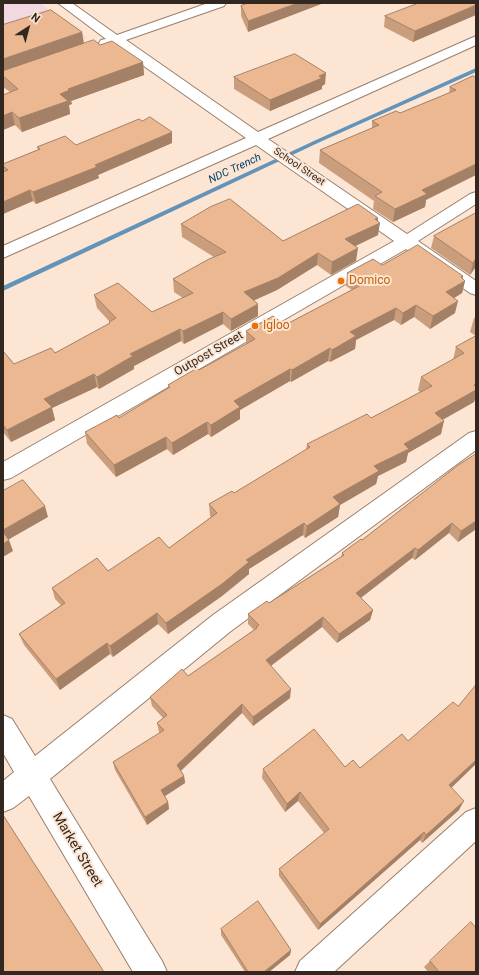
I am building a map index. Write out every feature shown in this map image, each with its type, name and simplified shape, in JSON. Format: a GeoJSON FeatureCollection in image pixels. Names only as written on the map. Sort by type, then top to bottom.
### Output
{"type":"FeatureCollection","features":[{"type":"Feature","properties":{"kind":"street","name":"School Street"},"geometry":{"type":"LineString","coordinates":[[64,3],[257,139],[290,160],[476,289]]}},
{"type":"Feature","properties":{"kind":"street"},"geometry":{"type":"LineString","coordinates":[[94,48],[220,3]]}},
{"type":"Feature","properties":{"kind":"street"},"geometry":{"type":"LineString","coordinates":[[3,253],[476,40]]}},
{"type":"Feature","properties":{"kind":"street","name":"Outpost Street"},"geometry":{"type":"LineString","coordinates":[[3,472],[407,241],[476,197]]}},
{"type":"Feature","properties":{"kind":"street"},"geometry":{"type":"LineString","coordinates":[[3,798],[222,623],[476,439]]}},
{"type":"Feature","properties":{"kind":"street","name":"Market Street"},"geometry":{"type":"LineString","coordinates":[[3,728],[151,972]]}},
{"type":"Feature","properties":{"kind":"street"},"geometry":{"type":"LineString","coordinates":[[311,972],[476,822]]}},
{"type":"Feature","properties":{"kind":"shaded area"},"geometry":{"type":"Polygon","coordinates":[[[3,3],[40,3],[88,38],[3,67],[3,3]]]}},
{"type":"Feature","properties":{"kind":"building"},"geometry":{"type":"Polygon","coordinates":[[[248,3],[298,3],[248,21],[241,6],[248,3]]]}},
{"type":"Feature","properties":{"kind":"building"},"geometry":{"type":"Polygon","coordinates":[[[419,3],[476,3],[476,5],[415,31],[385,16],[419,3]]]}},
{"type":"Feature","properties":{"kind":"building"},"geometry":{"type":"Polygon","coordinates":[[[51,10],[82,32],[3,59],[3,25],[51,10]]]}},
{"type":"Feature","properties":{"kind":"building"},"geometry":{"type":"Polygon","coordinates":[[[94,40],[100,45],[112,41],[143,62],[68,89],[70,90],[60,94],[68,101],[19,118],[12,112],[3,116],[3,95],[18,89],[3,76],[3,71],[94,40]]]}},
{"type":"Feature","properties":{"kind":"building"},"geometry":{"type":"Polygon","coordinates":[[[295,54],[326,73],[319,76],[322,78],[270,100],[234,77],[295,54]]]}},
{"type":"Feature","properties":{"kind":"building"},"geometry":{"type":"Polygon","coordinates":[[[473,76],[476,77],[476,164],[422,190],[427,194],[395,209],[375,196],[382,192],[320,150],[379,125],[372,121],[396,111],[400,113],[456,90],[450,87],[473,76]]]}},
{"type":"Feature","properties":{"kind":"building"},"geometry":{"type":"Polygon","coordinates":[[[150,117],[172,132],[95,165],[97,167],[33,192],[30,190],[3,202],[3,172],[8,170],[3,166],[3,164],[40,149],[37,147],[65,136],[76,145],[139,119],[142,121],[150,117]]]}},
{"type":"Feature","properties":{"kind":"building"},"geometry":{"type":"Polygon","coordinates":[[[230,199],[283,241],[358,204],[378,218],[375,219],[380,223],[345,239],[358,248],[332,262],[318,253],[278,278],[244,292],[258,304],[231,319],[223,312],[183,331],[180,329],[130,354],[133,356],[97,377],[94,374],[44,399],[52,407],[7,430],[3,425],[3,351],[14,364],[51,348],[55,353],[110,323],[109,322],[116,318],[94,295],[118,283],[152,312],[193,293],[173,279],[209,259],[226,252],[181,224],[210,207],[230,199]]]}},
{"type":"Feature","properties":{"kind":"building"},"geometry":{"type":"Polygon","coordinates":[[[476,213],[476,258],[473,263],[434,236],[476,213]]]}},
{"type":"Feature","properties":{"kind":"building"},"geometry":{"type":"Polygon","coordinates":[[[418,245],[463,276],[461,277],[465,281],[446,292],[458,301],[433,316],[416,305],[403,313],[396,308],[350,332],[356,336],[332,350],[330,348],[234,401],[240,407],[211,425],[207,422],[172,443],[166,437],[114,465],[85,432],[117,415],[119,418],[170,387],[168,385],[197,368],[199,370],[255,339],[246,331],[273,316],[285,325],[363,284],[347,273],[373,259],[382,265],[418,245]]]}},
{"type":"Feature","properties":{"kind":"building"},"geometry":{"type":"Polygon","coordinates":[[[476,336],[476,384],[474,385],[476,390],[435,413],[444,421],[404,444],[409,449],[374,466],[379,471],[333,497],[340,504],[307,526],[304,523],[246,560],[249,562],[222,584],[166,623],[157,613],[110,646],[107,643],[56,679],[19,634],[65,603],[52,588],[97,558],[108,571],[159,537],[169,548],[217,513],[209,504],[232,491],[234,493],[310,447],[307,444],[367,414],[371,418],[432,386],[421,377],[464,353],[456,347],[476,336]]]}},
{"type":"Feature","properties":{"kind":"building"},"geometry":{"type":"Polygon","coordinates":[[[476,454],[476,521],[461,531],[452,523],[418,550],[415,548],[356,593],[373,610],[339,634],[323,617],[266,660],[291,689],[253,717],[242,704],[177,765],[184,776],[161,790],[168,802],[145,817],[113,762],[164,730],[157,723],[167,715],[150,697],[182,669],[188,676],[257,628],[256,627],[259,625],[248,614],[267,601],[269,603],[344,555],[342,553],[361,539],[362,540],[457,466],[476,454]]]}},
{"type":"Feature","properties":{"kind":"building"},"geometry":{"type":"Polygon","coordinates":[[[23,480],[45,506],[3,530],[3,491],[23,480]]]}},
{"type":"Feature","properties":{"kind":"building"},"geometry":{"type":"Polygon","coordinates":[[[3,532],[9,540],[3,544],[3,532]]]}},
{"type":"Feature","properties":{"kind":"building"},"geometry":{"type":"Polygon","coordinates":[[[476,685],[476,760],[449,785],[464,801],[426,835],[424,832],[320,924],[279,869],[329,829],[300,792],[287,804],[263,769],[314,729],[345,767],[353,760],[360,768],[402,734],[408,741],[453,702],[458,706],[476,685]]]}},
{"type":"Feature","properties":{"kind":"building"},"geometry":{"type":"Polygon","coordinates":[[[3,815],[104,972],[3,972],[3,815]]]}},
{"type":"Feature","properties":{"kind":"building"},"geometry":{"type":"Polygon","coordinates":[[[258,901],[291,950],[264,972],[248,972],[221,929],[258,901]]]}},
{"type":"Feature","properties":{"kind":"building"},"geometry":{"type":"Polygon","coordinates":[[[471,922],[476,928],[476,972],[439,972],[430,961],[471,922]]]}},
{"type":"Feature","properties":{"kind":"waterway","name":"NDC Trench"},"geometry":{"type":"LineString","coordinates":[[3,289],[318,141],[476,70]]}},
{"type":"Feature","properties":{"kind":"place","name":"Domico"},"geometry":{"type":"Point","coordinates":[341,281]}},
{"type":"Feature","properties":{"kind":"place","name":"Igloo"},"geometry":{"type":"Point","coordinates":[255,326]}}]}
